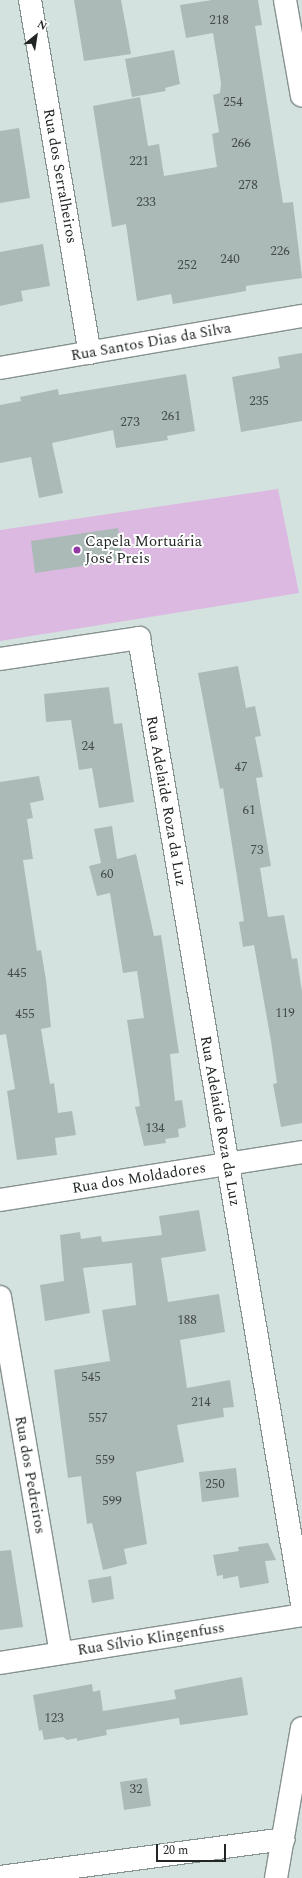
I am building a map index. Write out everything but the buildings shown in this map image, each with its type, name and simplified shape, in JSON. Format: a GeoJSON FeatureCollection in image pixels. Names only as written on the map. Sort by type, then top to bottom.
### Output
{"type":"FeatureCollection","features":[{"type":"Feature","properties":{"kind":"street","name":"Rua dos Serralheiros"},"geometry":{"type":"LineString","coordinates":[[30,0],[90,353]]}},
{"type":"Feature","properties":{"kind":"street"},"geometry":{"type":"LineString","coordinates":[[285,0],[302,96]]}},
{"type":"Feature","properties":{"kind":"street","name":"Rua Santos Dias da Silva"},"geometry":{"type":"LineString","coordinates":[[0,368],[302,316]]}},
{"type":"Feature","properties":{"kind":"street","name":"Rua Adelaide Roza da Luz"},"geometry":{"type":"LineString","coordinates":[[0,659],[139,638],[302,1604]]}},
{"type":"Feature","properties":{"kind":"street","name":"Rua dos Moldadores"},"geometry":{"type":"LineString","coordinates":[[0,1200],[302,1152]]}},
{"type":"Feature","properties":{"kind":"street","name":"Rua dos Pedreiros"},"geometry":{"type":"LineString","coordinates":[[0,1297],[61,1653]]}},
{"type":"Feature","properties":{"kind":"street","name":"Rua Sílvio Klingenfuss"},"geometry":{"type":"LineString","coordinates":[[0,1663],[302,1615]]}},
{"type":"Feature","properties":{"kind":"street"},"geometry":{"type":"LineString","coordinates":[[276,1878],[302,1728]]}},
{"type":"Feature","properties":{"kind":"street"},"geometry":{"type":"LineString","coordinates":[[0,1877],[283,1839]]}},
{"type":"Feature","properties":{"kind":"shaded area"},"geometry":{"type":"Polygon","coordinates":[[[278,489],[299,593],[0,641],[0,530],[278,489]]]}},
{"type":"Feature","properties":{"kind":"place","name":"Capela Mortuária José Preis"},"geometry":{"type":"Point","coordinates":[77,550]}}]}
